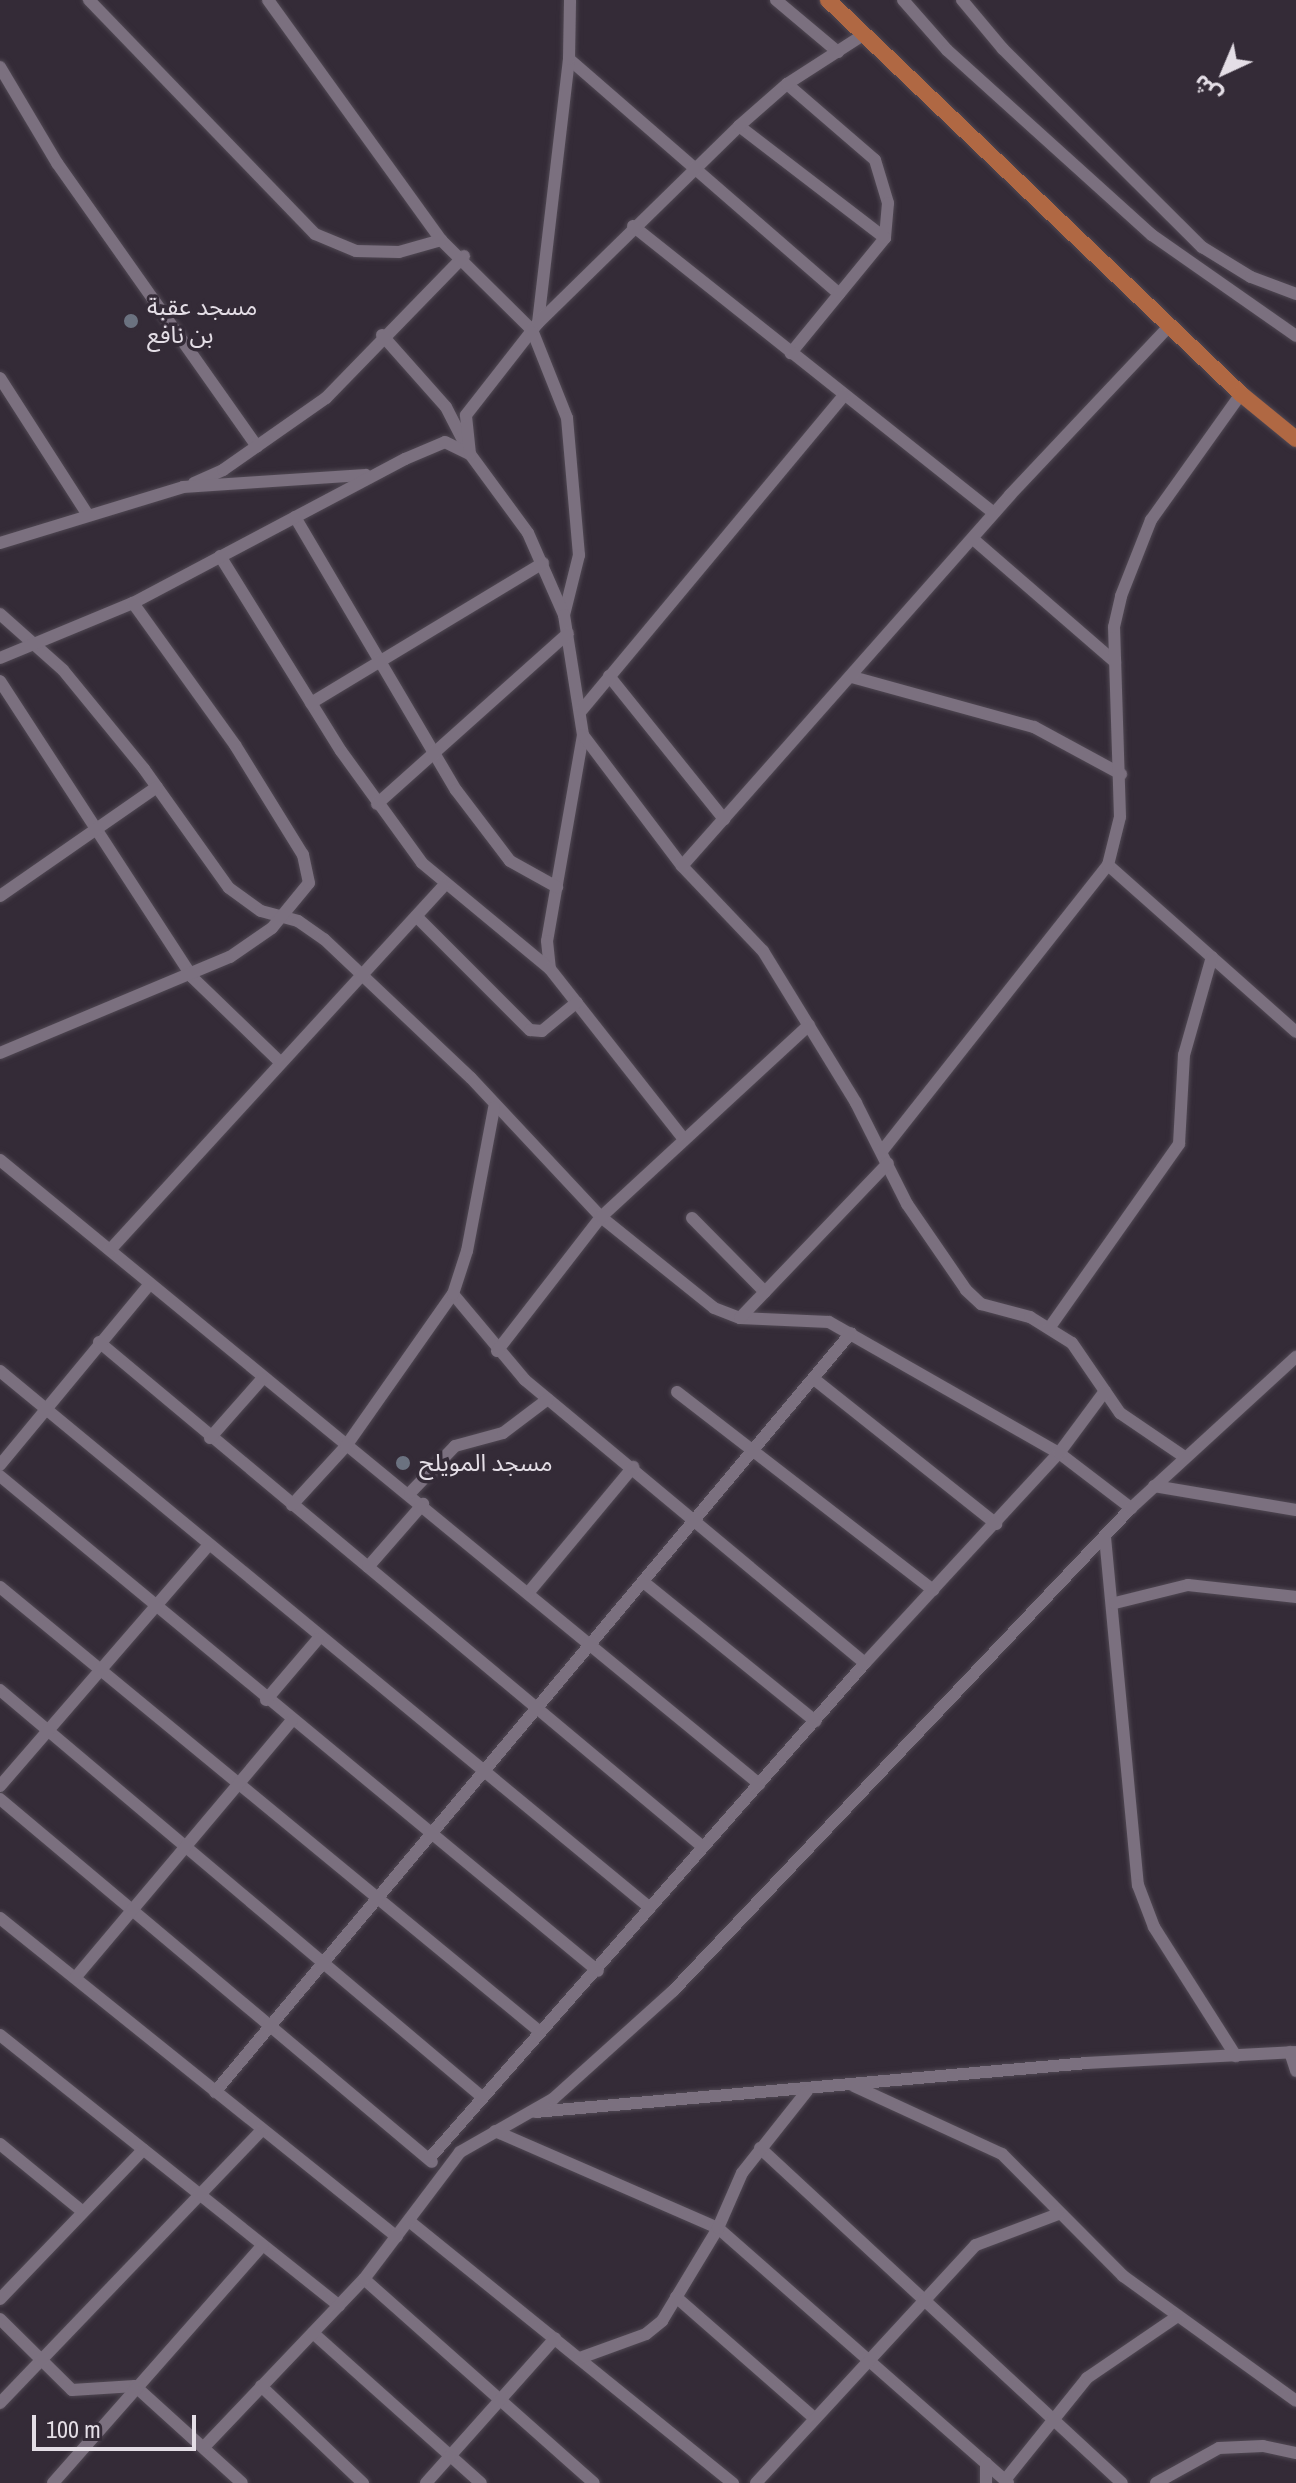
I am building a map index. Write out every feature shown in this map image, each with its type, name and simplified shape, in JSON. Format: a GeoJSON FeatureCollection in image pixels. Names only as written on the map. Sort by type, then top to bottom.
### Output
{"type":"FeatureCollection","features":[{"type":"Feature","properties":{"kind":"main road"},"geometry":{"type":"LineString","coordinates":[[828,0],[1241,394],[1296,439]]}},
{"type":"Feature","properties":{"kind":"street"},"geometry":{"type":"LineString","coordinates":[[89,0],[315,234],[356,251],[399,252],[441,240]]}},
{"type":"Feature","properties":{"kind":"street"},"geometry":{"type":"LineString","coordinates":[[268,0],[320,63],[441,240],[464,256],[535,326],[567,418],[579,555],[564,615]]}},
{"type":"Feature","properties":{"kind":"street"},"geometry":{"type":"LineString","coordinates":[[535,326],[569,59],[570,0]]}},
{"type":"Feature","properties":{"kind":"street"},"geometry":{"type":"LineString","coordinates":[[776,0],[838,52]]}},
{"type":"Feature","properties":{"kind":"street"},"geometry":{"type":"LineString","coordinates":[[903,0],[947,50],[1190,264],[1296,336]]}},
{"type":"Feature","properties":{"kind":"street"},"geometry":{"type":"LineString","coordinates":[[962,0],[1003,49],[1202,247],[1251,277],[1296,294]]}},
{"type":"Feature","properties":{"kind":"street"},"geometry":{"type":"LineString","coordinates":[[470,454],[466,415],[535,326],[633,226],[739,126],[787,84],[863,35]]}},
{"type":"Feature","properties":{"kind":"street"},"geometry":{"type":"LineString","coordinates":[[569,59],[697,164],[839,294]]}},
{"type":"Feature","properties":{"kind":"street"},"geometry":{"type":"LineString","coordinates":[[0,67],[57,163],[257,447]]}},
{"type":"Feature","properties":{"kind":"street"},"geometry":{"type":"LineString","coordinates":[[787,84],[875,160],[888,203],[885,238],[791,353]]}},
{"type":"Feature","properties":{"kind":"street"},"geometry":{"type":"LineString","coordinates":[[739,126],[885,238]]}},
{"type":"Feature","properties":{"kind":"street"},"geometry":{"type":"LineString","coordinates":[[633,226],[994,513]]}},
{"type":"Feature","properties":{"kind":"street"},"geometry":{"type":"LineString","coordinates":[[1190,264],[1202,247]]}},
{"type":"Feature","properties":{"kind":"street"},"geometry":{"type":"LineString","coordinates":[[0,543],[183,487],[257,447],[326,398],[382,335],[464,256]]}},
{"type":"Feature","properties":{"kind":"street"},"geometry":{"type":"LineString","coordinates":[[682,866],[994,513],[1169,326]]}},
{"type":"Feature","properties":{"kind":"street"},"geometry":{"type":"LineString","coordinates":[[382,335],[446,407],[470,454],[543,563],[564,615],[583,735],[547,941],[550,969]]}},
{"type":"Feature","properties":{"kind":"street"},"geometry":{"type":"LineString","coordinates":[[0,378],[88,515]]}},
{"type":"Feature","properties":{"kind":"street"},"geometry":{"type":"LineString","coordinates":[[740,1318],[885,1157],[1108,865],[1120,817],[1115,662],[1121,596],[1151,520],[1241,394]]}},
{"type":"Feature","properties":{"kind":"street"},"geometry":{"type":"LineString","coordinates":[[581,711],[844,395]]}},
{"type":"Feature","properties":{"kind":"street"},"geometry":{"type":"LineString","coordinates":[[0,658],[133,603],[373,475],[445,442],[470,454]]}},
{"type":"Feature","properties":{"kind":"street"},"geometry":{"type":"LineString","coordinates":[[183,487],[373,475]]}},
{"type":"Feature","properties":{"kind":"street"},"geometry":{"type":"LineString","coordinates":[[295,517],[437,749],[456,790],[510,861],[557,887]]}},
{"type":"Feature","properties":{"kind":"street"},"geometry":{"type":"LineString","coordinates":[[973,539],[1115,662]]}},
{"type":"Feature","properties":{"kind":"street"},"geometry":{"type":"LineString","coordinates":[[220,556],[377,804],[444,886],[550,969],[684,1139]]}},
{"type":"Feature","properties":{"kind":"street"},"geometry":{"type":"LineString","coordinates":[[311,703],[543,563]]}},
{"type":"Feature","properties":{"kind":"street"},"geometry":{"type":"LineString","coordinates":[[0,1053],[192,977],[284,917],[309,883],[303,855],[235,745],[133,603]]}},
{"type":"Feature","properties":{"kind":"street"},"geometry":{"type":"LineString","coordinates":[[0,614],[35,641],[157,787],[229,888],[261,911],[284,917],[316,932],[601,1217],[714,1308],[740,1318],[809,1317],[851,1333],[1059,1453],[1131,1508]]}},
{"type":"Feature","properties":{"kind":"street"},"geometry":{"type":"LineString","coordinates":[[377,804],[568,633]]}},
{"type":"Feature","properties":{"kind":"street"},"geometry":{"type":"LineString","coordinates":[[609,676],[724,819]]}},
{"type":"Feature","properties":{"kind":"street"},"geometry":{"type":"LineString","coordinates":[[852,677],[1034,727],[1121,774]]}},
{"type":"Feature","properties":{"kind":"street"},"geometry":{"type":"LineString","coordinates":[[0,681],[192,977],[278,1060]]}},
{"type":"Feature","properties":{"kind":"street"},"geometry":{"type":"LineString","coordinates":[[583,735],[682,866],[763,951],[885,1157],[907,1204],[966,1290],[981,1304],[1050,1327],[1072,1343],[1105,1391],[1136,1427],[1183,1456]]}},
{"type":"Feature","properties":{"kind":"street"},"geometry":{"type":"LineString","coordinates":[[0,896],[157,787]]}},
{"type":"Feature","properties":{"kind":"street"},"geometry":{"type":"LineString","coordinates":[[1108,865],[1296,1032]]}},
{"type":"Feature","properties":{"kind":"street"},"geometry":{"type":"LineString","coordinates":[[110,1250],[278,1060],[363,979],[444,886]]}},
{"type":"Feature","properties":{"kind":"street"},"geometry":{"type":"LineString","coordinates":[[417,917],[530,1030],[542,1031],[577,1002]]}},
{"type":"Feature","properties":{"kind":"street"},"geometry":{"type":"LineString","coordinates":[[1050,1327],[1179,1144],[1184,1055],[1212,957]]}},
{"type":"Feature","properties":{"kind":"street"},"geometry":{"type":"LineString","coordinates":[[497,1351],[601,1217],[809,1025]]}},
{"type":"Feature","properties":{"kind":"street"},"geometry":{"type":"LineString","coordinates":[[292,1505],[346,1446],[453,1294],[467,1251],[494,1108]]}},
{"type":"Feature","properties":{"kind":"street"},"geometry":{"type":"LineString","coordinates":[[0,1160],[262,1379],[410,1493],[759,1784]]}},
{"type":"Feature","properties":{"kind":"street"},"geometry":{"type":"LineString","coordinates":[[692,1218],[765,1292]]}},
{"type":"Feature","properties":{"kind":"street"},"geometry":{"type":"LineString","coordinates":[[0,1465],[149,1285]]}},
{"type":"Feature","properties":{"kind":"street"},"geometry":{"type":"LineString","coordinates":[[453,1294],[497,1351],[548,1399],[699,1521],[865,1663]]}},
{"type":"Feature","properties":{"kind":"street"},"geometry":{"type":"LineString","coordinates":[[215,2092],[699,1521],[851,1333]]}},
{"type":"Feature","properties":{"kind":"street"},"geometry":{"type":"LineString","coordinates":[[99,1342],[210,1438],[703,1847]]}},
{"type":"Feature","properties":{"kind":"street"},"geometry":{"type":"LineString","coordinates":[[204,2447],[364,2279],[460,2152],[535,2112],[673,1991],[1131,1508],[1183,1456],[1296,1357]]}},
{"type":"Feature","properties":{"kind":"street"},"geometry":{"type":"LineString","coordinates":[[0,1371],[318,1639],[650,1908]]}},
{"type":"Feature","properties":{"kind":"street"},"geometry":{"type":"LineString","coordinates":[[210,1438],[262,1379]]}},
{"type":"Feature","properties":{"kind":"street"},"geometry":{"type":"LineString","coordinates":[[814,1379],[996,1524]]}},
{"type":"Feature","properties":{"kind":"street"},"geometry":{"type":"LineString","coordinates":[[429,2159],[539,2031],[598,1971],[865,1663],[1059,1453],[1105,1391]]}},
{"type":"Feature","properties":{"kind":"street"},"geometry":{"type":"LineString","coordinates":[[677,1392],[933,1590]]}},
{"type":"Feature","properties":{"kind":"street"},"geometry":{"type":"LineString","coordinates":[[410,1493],[455,1446],[503,1433],[548,1399]]}},
{"type":"Feature","properties":{"kind":"street"},"geometry":{"type":"LineString","coordinates":[[529,1592],[633,1467]]}},
{"type":"Feature","properties":{"kind":"street"},"geometry":{"type":"LineString","coordinates":[[0,1476],[266,1700],[598,1971]]}},
{"type":"Feature","properties":{"kind":"street"},"geometry":{"type":"LineString","coordinates":[[1154,1486],[1296,1510]]}},
{"type":"Feature","properties":{"kind":"street"},"geometry":{"type":"LineString","coordinates":[[368,1567],[423,1504]]}},
{"type":"Feature","properties":{"kind":"street"},"geometry":{"type":"LineString","coordinates":[[1105,1537],[1115,1603],[1138,1885],[1154,1927],[1236,2056]]}},
{"type":"Feature","properties":{"kind":"street"},"geometry":{"type":"LineString","coordinates":[[0,1786],[209,1545]]}},
{"type":"Feature","properties":{"kind":"street"},"geometry":{"type":"LineString","coordinates":[[646,1584],[815,1721]]}},
{"type":"Feature","properties":{"kind":"street"},"geometry":{"type":"LineString","coordinates":[[1115,1603],[1188,1585],[1296,1597]]}},
{"type":"Feature","properties":{"kind":"street"},"geometry":{"type":"LineString","coordinates":[[0,1587],[539,2031]]}},
{"type":"Feature","properties":{"kind":"street"},"geometry":{"type":"LineString","coordinates":[[266,1700],[318,1639]]}},
{"type":"Feature","properties":{"kind":"street"},"geometry":{"type":"LineString","coordinates":[[0,1690],[481,2096]]}},
{"type":"Feature","properties":{"kind":"street"},"geometry":{"type":"LineString","coordinates":[[75,1978],[292,1720]]}},
{"type":"Feature","properties":{"kind":"street"},"geometry":{"type":"LineString","coordinates":[[0,1799],[443,2171]]}},
{"type":"Feature","properties":{"kind":"street"},"geometry":{"type":"LineString","coordinates":[[0,1918],[260,2132],[397,2237]]}},
{"type":"Feature","properties":{"kind":"street"},"geometry":{"type":"LineString","coordinates":[[0,2035],[339,2306]]}},
{"type":"Feature","properties":{"kind":"street"},"geometry":{"type":"LineString","coordinates":[[535,2112],[807,2091],[850,2084],[1293,2052],[1296,2071]]}},
{"type":"Feature","properties":{"kind":"street"},"geometry":{"type":"LineString","coordinates":[[850,2084],[987,2143],[1014,2164],[1058,2214],[1123,2276],[1296,2401]]}},
{"type":"Feature","properties":{"kind":"street"},"geometry":{"type":"LineString","coordinates":[[580,2358],[654,2329],[718,2228],[737,2182],[760,2148],[807,2091]]}},
{"type":"Feature","properties":{"kind":"street"},"geometry":{"type":"LineString","coordinates":[[495,2131],[718,2228],[870,2356],[1006,2482],[1056,2416],[1100,2366],[1178,2316]]}},
{"type":"Feature","properties":{"kind":"street"},"geometry":{"type":"LineString","coordinates":[[0,2403],[260,2132]]}},
{"type":"Feature","properties":{"kind":"street"},"geometry":{"type":"LineString","coordinates":[[0,2144],[82,2211]]}},
{"type":"Feature","properties":{"kind":"street"},"geometry":{"type":"LineString","coordinates":[[760,2148],[926,2295],[1056,2416],[1122,2483]]}},
{"type":"Feature","properties":{"kind":"street"},"geometry":{"type":"LineString","coordinates":[[0,2299],[143,2150]]}},
{"type":"Feature","properties":{"kind":"street"},"geometry":{"type":"LineString","coordinates":[[756,2483],[926,2295],[976,2245],[1058,2214]]}},
{"type":"Feature","properties":{"kind":"street"},"geometry":{"type":"LineString","coordinates":[[409,2221],[733,2483]]}},
{"type":"Feature","properties":{"kind":"street"},"geometry":{"type":"LineString","coordinates":[[53,2483],[141,2390],[263,2245]]}},
{"type":"Feature","properties":{"kind":"street"},"geometry":{"type":"LineString","coordinates":[[364,2279],[594,2483]]}},
{"type":"Feature","properties":{"kind":"street"},"geometry":{"type":"LineString","coordinates":[[676,2297],[814,2418]]}},
{"type":"Feature","properties":{"kind":"street"},"geometry":{"type":"LineString","coordinates":[[0,2319],[75,2391],[141,2390],[242,2483]]}},
{"type":"Feature","properties":{"kind":"street"},"geometry":{"type":"LineString","coordinates":[[313,2333],[481,2483]]}},
{"type":"Feature","properties":{"kind":"street"},"geometry":{"type":"LineString","coordinates":[[426,2483],[555,2338]]}},
{"type":"Feature","properties":{"kind":"street"},"geometry":{"type":"LineString","coordinates":[[261,2386],[363,2483]]}},
{"type":"Feature","properties":{"kind":"street"},"geometry":{"type":"LineString","coordinates":[[1156,2483],[1219,2448],[1263,2446],[1296,2453]]}},
{"type":"Feature","properties":{"kind":"street"},"geometry":{"type":"LineString","coordinates":[[986,2463],[986,2483]]}},
{"type":"Feature","properties":{"kind":"place","name":"مسجد عقبة بن نافع"},"geometry":{"type":"Point","coordinates":[131,321]}},
{"type":"Feature","properties":{"kind":"place","name":"مسجد المويلح"},"geometry":{"type":"Point","coordinates":[403,1463]}}]}
